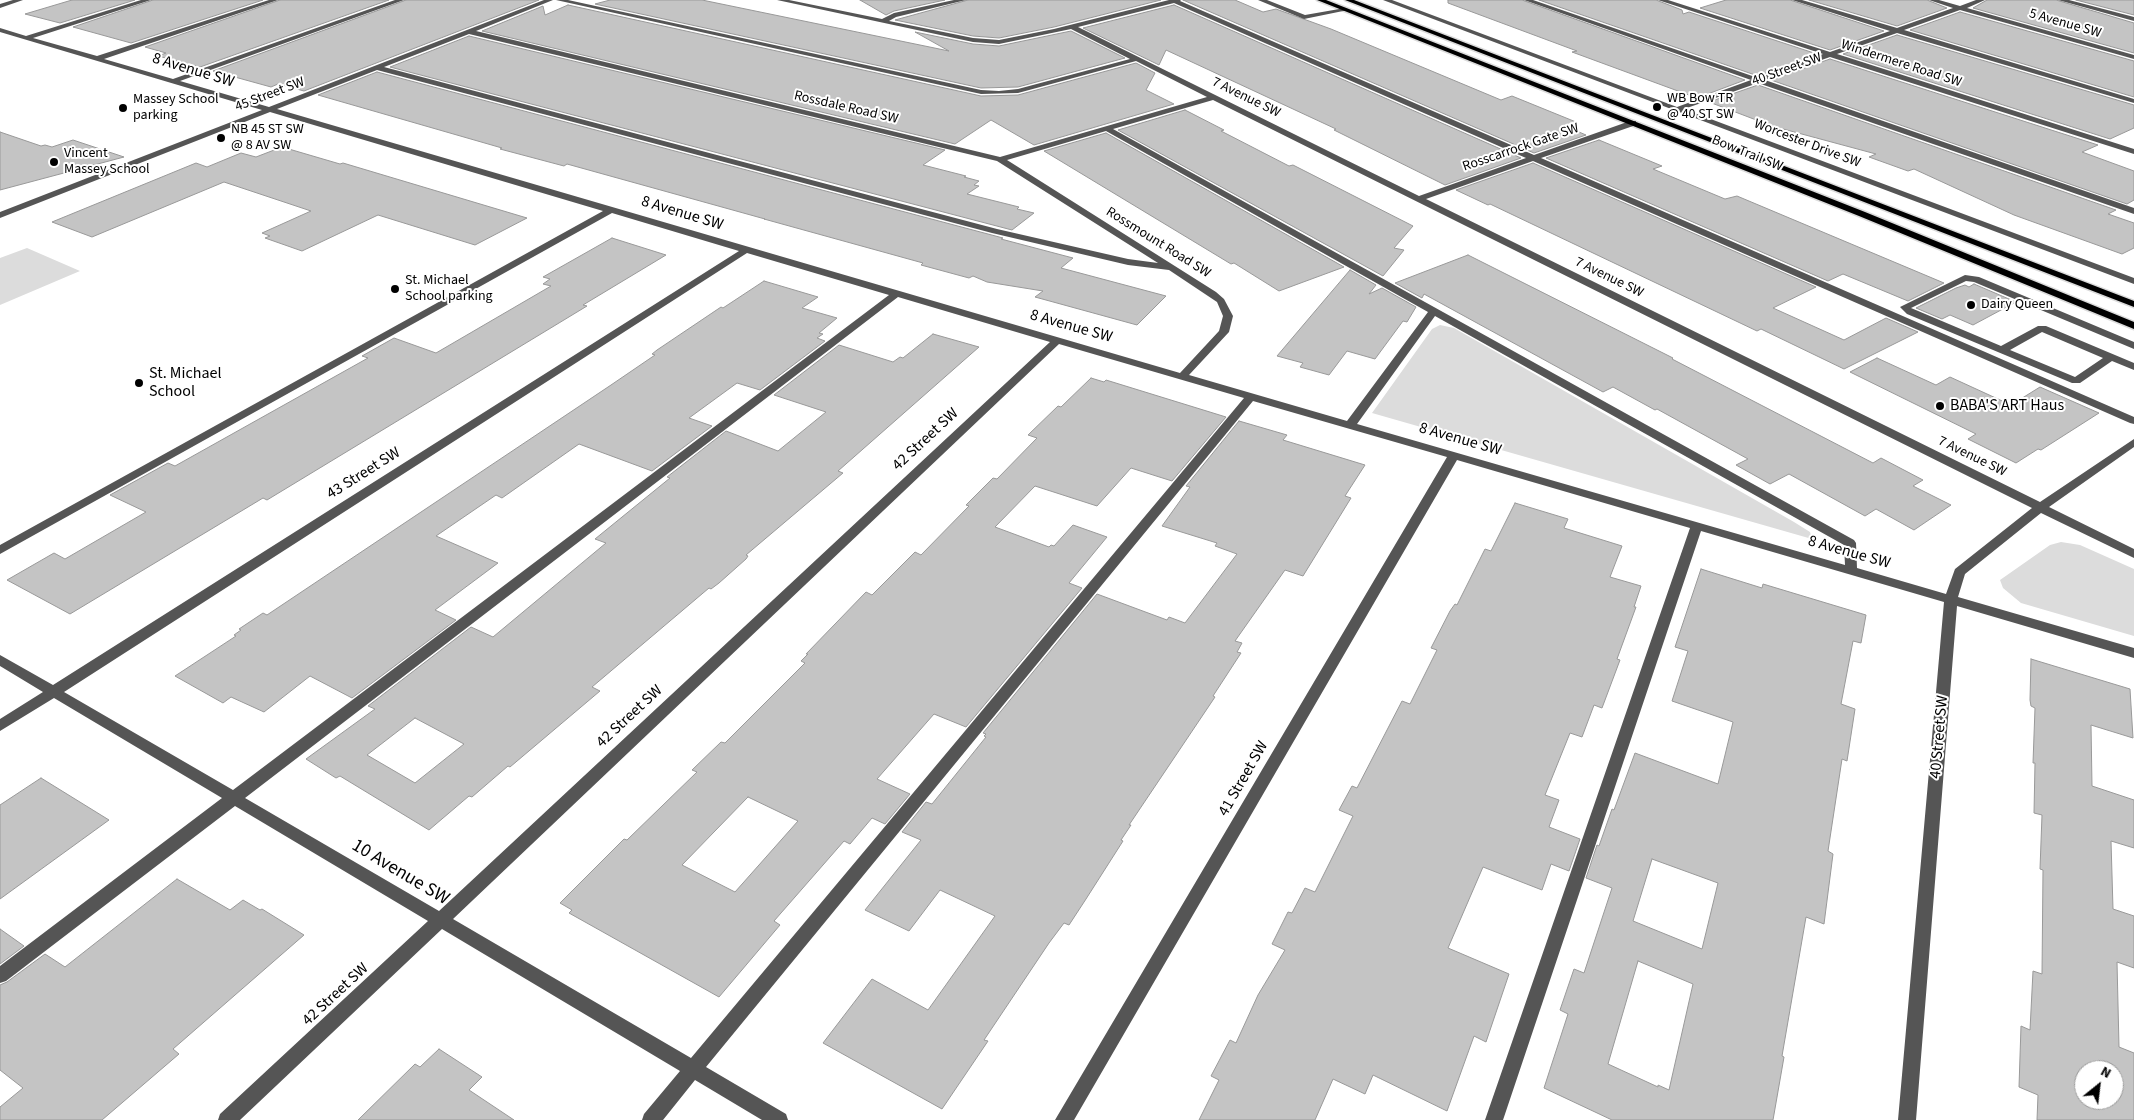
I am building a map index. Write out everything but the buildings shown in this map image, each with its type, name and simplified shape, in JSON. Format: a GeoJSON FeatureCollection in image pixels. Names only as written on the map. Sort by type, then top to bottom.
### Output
{"type":"FeatureCollection","features":[{"type":"Feature","properties":{"kind":"main road","name":"Bow Trail SW"},"geometry":{"type":"LineString","coordinates":[[1320,0],[1862,214],[2134,326]]}},
{"type":"Feature","properties":{"kind":"main road","name":"Bow Trail SW"},"geometry":{"type":"LineString","coordinates":[[1348,0],[2134,304]]}},
{"type":"Feature","properties":{"kind":"street"},"geometry":{"type":"LineString","coordinates":[[0,6],[20,0]]}},
{"type":"Feature","properties":{"kind":"street"},"geometry":{"type":"LineString","coordinates":[[25,38],[148,0]]}},
{"type":"Feature","properties":{"kind":"street"},"geometry":{"type":"LineString","coordinates":[[96,59],[275,0]]}},
{"type":"Feature","properties":{"kind":"street"},"geometry":{"type":"LineString","coordinates":[[173,81],[402,0]]}},
{"type":"Feature","properties":{"kind":"street","name":"45 Street SW"},"geometry":{"type":"LineString","coordinates":[[0,215],[550,0]]}},
{"type":"Feature","properties":{"kind":"street"},"geometry":{"type":"LineString","coordinates":[[559,0],[981,92],[1018,91],[1137,60]]}},
{"type":"Feature","properties":{"kind":"street"},"geometry":{"type":"LineString","coordinates":[[785,0],[990,42],[1016,40],[1175,0],[1531,158],[2134,421]]}},
{"type":"Feature","properties":{"kind":"street"},"geometry":{"type":"LineString","coordinates":[[882,21],[894,15],[963,0]]}},
{"type":"Feature","properties":{"kind":"street"},"geometry":{"type":"LineString","coordinates":[[1261,0],[1304,17],[1346,10]]}},
{"type":"Feature","properties":{"kind":"street","name":"Worcester Drive SW"},"geometry":{"type":"LineString","coordinates":[[1386,0],[2134,281]]}},
{"type":"Feature","properties":{"kind":"street"},"geometry":{"type":"LineString","coordinates":[[1527,0],[2134,211]]}},
{"type":"Feature","properties":{"kind":"street","name":"Windermere Road SW"},"geometry":{"type":"LineString","coordinates":[[1661,0],[2134,152]]}},
{"type":"Feature","properties":{"kind":"street"},"geometry":{"type":"LineString","coordinates":[[1795,0],[2134,101]]}},
{"type":"Feature","properties":{"kind":"street","name":"5 Avenue SW"},"geometry":{"type":"LineString","coordinates":[[1932,0],[2134,57]]}},
{"type":"Feature","properties":{"kind":"street","name":"40 Street SW"},"geometry":{"type":"LineString","coordinates":[[1677,109],[1982,0]]}},
{"type":"Feature","properties":{"kind":"street"},"geometry":{"type":"LineString","coordinates":[[2062,0],[2134,19]]}},
{"type":"Feature","properties":{"kind":"street","name":"7 Avenue SW"},"geometry":{"type":"LineString","coordinates":[[1072,27],[2134,554]]}},
{"type":"Feature","properties":{"kind":"street","name":"8 Avenue SW"},"geometry":{"type":"LineString","coordinates":[[0,30],[746,250],[2134,653]]}},
{"type":"Feature","properties":{"kind":"street","name":"Rossdale Road SW"},"geometry":{"type":"LineString","coordinates":[[470,32],[1000,159],[1214,97]]}},
{"type":"Feature","properties":{"kind":"street"},"geometry":{"type":"LineString","coordinates":[[378,68],[995,231],[1128,262],[1172,268]]}},
{"type":"Feature","properties":{"kind":"street","name":"Rosscarrock Gate SW"},"geometry":{"type":"LineString","coordinates":[[1419,199],[1633,123]]}},
{"type":"Feature","properties":{"kind":"street"},"geometry":{"type":"LineString","coordinates":[[1108,129],[1850,543],[1851,570]]}},
{"type":"Feature","properties":{"kind":"street","name":"Rossmount Road SW"},"geometry":{"type":"LineString","coordinates":[[1000,159],[1213,294],[1221,301],[1228,316],[1224,332],[1183,376]]}},
{"type":"Feature","properties":{"kind":"street"},"geometry":{"type":"LineString","coordinates":[[0,550],[611,210]]}},
{"type":"Feature","properties":{"kind":"street","name":"43 Street SW"},"geometry":{"type":"LineString","coordinates":[[0,726],[746,250]]}},
{"type":"Feature","properties":{"kind":"street"},"geometry":{"type":"LineString","coordinates":[[2111,357],[2076,381],[1910,312],[1906,307],[1965,278],[1976,280],[2134,346]]}},
{"type":"Feature","properties":{"kind":"street"},"geometry":{"type":"LineString","coordinates":[[0,976],[897,293]]}},
{"type":"Feature","properties":{"kind":"street"},"geometry":{"type":"LineString","coordinates":[[1350,425],[1434,311]]}},
{"type":"Feature","properties":{"kind":"street"},"geometry":{"type":"LineString","coordinates":[[2002,350],[2042,328],[2134,367]]}},
{"type":"Feature","properties":{"kind":"street","name":"42 Street SW"},"geometry":{"type":"LineString","coordinates":[[227,1120],[1058,340]]}},
{"type":"Feature","properties":{"kind":"street"},"geometry":{"type":"LineString","coordinates":[[651,1120],[691,1069],[731,1024],[1251,396]]}},
{"type":"Feature","properties":{"kind":"street","name":"40 Street SW"},"geometry":{"type":"LineString","coordinates":[[1907,1120],[1951,599],[1959,572],[2041,507],[2134,442]]}},
{"type":"Feature","properties":{"kind":"street","name":"41 Street SW"},"geometry":{"type":"LineString","coordinates":[[1064,1120],[1454,455]]}},
{"type":"Feature","properties":{"kind":"street"},"geometry":{"type":"LineString","coordinates":[[1494,1120],[1696,526]]}},
{"type":"Feature","properties":{"kind":"street","name":"10 Avenue SW"},"geometry":{"type":"LineString","coordinates":[[0,660],[779,1120]]}},
{"type":"Feature","properties":{"kind":"shaded area"},"geometry":{"type":"Polygon","coordinates":[[[27,248],[80,271],[0,305],[0,258],[27,248]]]}},
{"type":"Feature","properties":{"kind":"shaded area"},"geometry":{"type":"Polygon","coordinates":[[[1440,325],[1454,328],[1794,522],[1810,532],[1812,539],[1372,413],[1432,329],[1440,325]]]}},
{"type":"Feature","properties":{"kind":"shaded area"},"geometry":{"type":"Polygon","coordinates":[[[2061,542],[2080,545],[2134,569],[2134,636],[2021,603],[2003,588],[2000,580],[2050,545],[2061,542]]]}},
{"type":"Feature","properties":{"kind":"place","name":"WB Bow TR @ 40 ST SW"},"geometry":{"type":"Point","coordinates":[1657,107]}},
{"type":"Feature","properties":{"kind":"place","name":"Massey School parking"},"geometry":{"type":"Point","coordinates":[123,108]}},
{"type":"Feature","properties":{"kind":"place","name":"NB 45 ST SW @ 8 AV SW"},"geometry":{"type":"Point","coordinates":[221,138]}},
{"type":"Feature","properties":{"kind":"place","name":"Vincent Massey School"},"geometry":{"type":"Point","coordinates":[54,162]}},
{"type":"Feature","properties":{"kind":"place","name":"St. Michael School parking"},"geometry":{"type":"Point","coordinates":[395,289]}},
{"type":"Feature","properties":{"kind":"place","name":"Dairy Queen"},"geometry":{"type":"Point","coordinates":[1971,305]}},
{"type":"Feature","properties":{"kind":"place","name":"St. Michael School"},"geometry":{"type":"Point","coordinates":[139,383]}},
{"type":"Feature","properties":{"kind":"place","name":"BABA'S ART Haus"},"geometry":{"type":"Point","coordinates":[1940,406]}}]}
